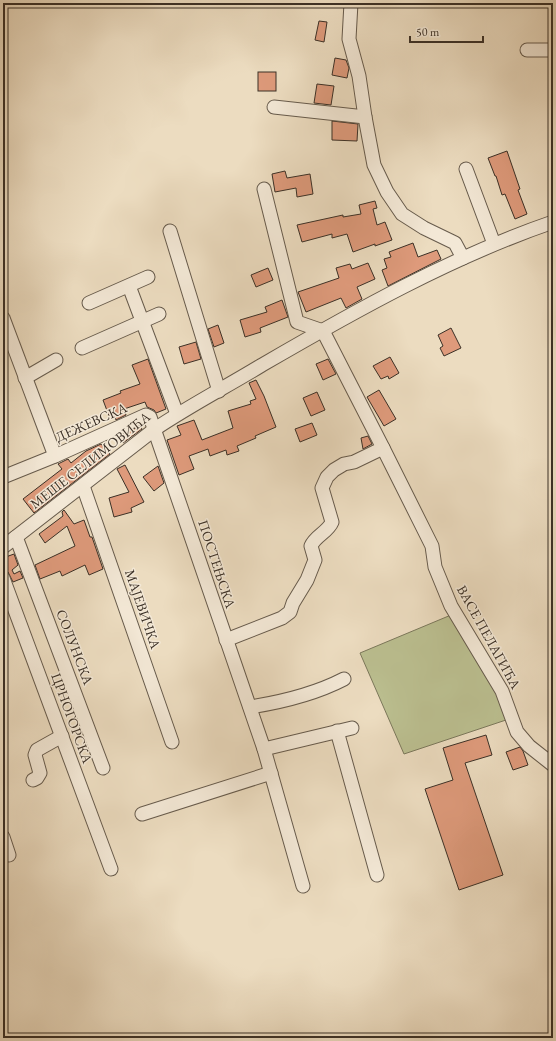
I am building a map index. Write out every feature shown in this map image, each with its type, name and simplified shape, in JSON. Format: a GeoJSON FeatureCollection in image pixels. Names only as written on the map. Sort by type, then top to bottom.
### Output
{"type":"FeatureCollection","features":[{"type":"Feature","properties":{"kind":"street"},"geometry":{"type":"LineString","coordinates":[[351,3],[348,39],[359,76],[374,165],[387,192],[402,214],[424,228],[455,243],[463,258]]}},
{"type":"Feature","properties":{"kind":"street"},"geometry":{"type":"LineString","coordinates":[[527,50],[553,50]]}},
{"type":"Feature","properties":{"kind":"street"},"geometry":{"type":"LineString","coordinates":[[274,107],[365,117]]}},
{"type":"Feature","properties":{"kind":"street"},"geometry":{"type":"LineString","coordinates":[[466,169],[494,244]]}},
{"type":"Feature","properties":{"kind":"street"},"geometry":{"type":"LineString","coordinates":[[264,188],[297,322],[323,331]]}},
{"type":"Feature","properties":{"kind":"street","name":"МЕШЕ СЕЛИМОВИЋА"},"geometry":{"type":"LineString","coordinates":[[3,547],[155,429],[177,414],[394,292],[494,244],[552,223]]}},
{"type":"Feature","properties":{"kind":"street"},"geometry":{"type":"LineString","coordinates":[[170,231],[219,391]]}},
{"type":"Feature","properties":{"kind":"street"},"geometry":{"type":"LineString","coordinates":[[89,303],[148,278]]}},
{"type":"Feature","properties":{"kind":"street"},"geometry":{"type":"LineString","coordinates":[[129,286],[177,414]]}},
{"type":"Feature","properties":{"kind":"street"},"geometry":{"type":"LineString","coordinates":[[82,348],[160,314]]}},
{"type":"Feature","properties":{"kind":"street","name":"ДЕЖЕВСКА"},"geometry":{"type":"LineString","coordinates":[[3,318],[55,456]]}},
{"type":"Feature","properties":{"kind":"street","name":"ВАСЕ ПЕЛАГИЋА"},"geometry":{"type":"LineString","coordinates":[[323,331],[384,448],[432,546],[435,568],[451,606],[502,691],[517,732],[529,746],[553,765]]}},
{"type":"Feature","properties":{"kind":"street"},"geometry":{"type":"LineString","coordinates":[[26,378],[56,360]]}},
{"type":"Feature","properties":{"kind":"street","name":"ДЕЖЕВСКА"},"geometry":{"type":"LineString","coordinates":[[3,477],[55,456],[146,415],[150,417],[155,429]]}},
{"type":"Feature","properties":{"kind":"street","name":"ПОСТЕЊСКА"},"geometry":{"type":"LineString","coordinates":[[155,429],[264,749],[302,886]]}},
{"type":"Feature","properties":{"kind":"street"},"geometry":{"type":"LineString","coordinates":[[226,640],[282,618],[290,612],[293,602],[307,580],[314,560],[311,546],[313,541],[330,527],[332,522],[322,488],[326,477],[344,464],[354,462],[384,448]]}},
{"type":"Feature","properties":{"kind":"street","name":"МАЈЕВИЧКА"},"geometry":{"type":"LineString","coordinates":[[82,486],[172,742]]}},
{"type":"Feature","properties":{"kind":"street","name":"СОЛУНСКА"},"geometry":{"type":"LineString","coordinates":[[16,537],[103,768]]}},
{"type":"Feature","properties":{"kind":"street","name":"ЦРНОГОРСКА"},"geometry":{"type":"LineString","coordinates":[[3,578],[111,869]]}},
{"type":"Feature","properties":{"kind":"street"},"geometry":{"type":"LineString","coordinates":[[250,707],[289,700],[330,687],[344,679]]}},
{"type":"Feature","properties":{"kind":"street"},"geometry":{"type":"LineString","coordinates":[[264,749],[352,728]]}},
{"type":"Feature","properties":{"kind":"street"},"geometry":{"type":"LineString","coordinates":[[337,731],[377,875]]}},
{"type":"Feature","properties":{"kind":"street"},"geometry":{"type":"LineString","coordinates":[[32,780],[37,778],[40,773],[35,755],[37,750],[62,736]]}},
{"type":"Feature","properties":{"kind":"street"},"geometry":{"type":"LineString","coordinates":[[142,814],[271,773]]}},
{"type":"Feature","properties":{"kind":"street"},"geometry":{"type":"LineString","coordinates":[[3,837],[9,856]]}},
{"type":"Feature","properties":{"kind":"green space"},"geometry":{"type":"Polygon","coordinates":[[[451,615],[491,677],[506,720],[404,754],[360,653],[451,615]]]}},
{"type":"Feature","properties":{"kind":"building"},"geometry":{"type":"Polygon","coordinates":[[[319,21],[327,22],[324,42],[315,40],[319,21]]]}},
{"type":"Feature","properties":{"kind":"building"},"geometry":{"type":"Polygon","coordinates":[[[335,58],[346,60],[349,68],[347,78],[332,75],[335,58]]]}},
{"type":"Feature","properties":{"kind":"building"},"geometry":{"type":"Polygon","coordinates":[[[258,72],[276,72],[276,91],[258,91],[258,72]]]}},
{"type":"Feature","properties":{"kind":"building"},"geometry":{"type":"Polygon","coordinates":[[[317,84],[334,86],[331,105],[314,103],[317,84]]]}},
{"type":"Feature","properties":{"kind":"building"},"geometry":{"type":"Polygon","coordinates":[[[332,121],[358,124],[357,141],[332,140],[332,121]]]}},
{"type":"Feature","properties":{"kind":"building"},"geometry":{"type":"Polygon","coordinates":[[[507,151],[520,189],[518,190],[527,214],[515,219],[505,194],[502,195],[488,158],[507,151]]]}},
{"type":"Feature","properties":{"kind":"building"},"geometry":{"type":"Polygon","coordinates":[[[285,171],[287,178],[310,174],[313,194],[297,197],[296,188],[275,192],[272,174],[285,171]]]}},
{"type":"Feature","properties":{"kind":"building"},"geometry":{"type":"Polygon","coordinates":[[[375,201],[377,208],[373,209],[377,225],[385,222],[392,240],[353,252],[347,234],[332,238],[332,234],[302,242],[297,225],[343,215],[343,217],[361,214],[359,205],[375,201]]]}},
{"type":"Feature","properties":{"kind":"building"},"geometry":{"type":"Polygon","coordinates":[[[413,243],[418,257],[437,250],[441,259],[388,286],[382,270],[387,268],[384,259],[391,257],[389,252],[413,243]]]}},
{"type":"Feature","properties":{"kind":"building"},"geometry":{"type":"Polygon","coordinates":[[[368,263],[375,279],[357,287],[362,299],[346,308],[341,298],[306,312],[298,292],[339,278],[336,268],[350,264],[352,269],[368,263]]]}},
{"type":"Feature","properties":{"kind":"building"},"geometry":{"type":"Polygon","coordinates":[[[268,268],[273,280],[256,287],[251,275],[268,268]]]}},
{"type":"Feature","properties":{"kind":"building"},"geometry":{"type":"Polygon","coordinates":[[[282,300],[288,317],[260,328],[261,332],[245,337],[240,320],[267,312],[265,307],[282,300]]]}},
{"type":"Feature","properties":{"kind":"building"},"geometry":{"type":"Polygon","coordinates":[[[218,325],[224,343],[214,347],[208,329],[218,325]]]}},
{"type":"Feature","properties":{"kind":"building"},"geometry":{"type":"Polygon","coordinates":[[[451,328],[461,348],[444,356],[440,348],[443,346],[438,335],[451,328]]]}},
{"type":"Feature","properties":{"kind":"building"},"geometry":{"type":"Polygon","coordinates":[[[196,342],[201,359],[184,364],[179,347],[196,342]]]}},
{"type":"Feature","properties":{"kind":"building"},"geometry":{"type":"Polygon","coordinates":[[[390,357],[399,373],[389,379],[388,376],[381,379],[373,366],[390,357]]]}},
{"type":"Feature","properties":{"kind":"building"},"geometry":{"type":"Polygon","coordinates":[[[148,359],[166,409],[156,413],[154,410],[147,407],[145,402],[124,409],[126,415],[116,420],[114,414],[109,416],[103,400],[121,393],[120,391],[140,384],[132,365],[148,359]]]}},
{"type":"Feature","properties":{"kind":"building"},"geometry":{"type":"Polygon","coordinates":[[[328,359],[336,374],[323,380],[316,364],[328,359]]]}},
{"type":"Feature","properties":{"kind":"building"},"geometry":{"type":"Polygon","coordinates":[[[256,380],[276,427],[237,446],[239,451],[227,455],[226,450],[210,456],[208,449],[189,456],[194,469],[179,475],[167,440],[181,435],[177,426],[194,420],[202,440],[233,428],[228,411],[251,404],[250,401],[256,399],[249,383],[256,380]]]}},
{"type":"Feature","properties":{"kind":"building"},"geometry":{"type":"Polygon","coordinates":[[[379,390],[396,419],[384,426],[367,397],[379,390]]]}},
{"type":"Feature","properties":{"kind":"building"},"geometry":{"type":"Polygon","coordinates":[[[317,392],[325,410],[311,416],[303,398],[317,392]]]}},
{"type":"Feature","properties":{"kind":"building"},"geometry":{"type":"Polygon","coordinates":[[[312,423],[317,435],[300,442],[295,429],[312,423]]]}},
{"type":"Feature","properties":{"kind":"building"},"geometry":{"type":"Polygon","coordinates":[[[140,426],[142,429],[123,443],[119,436],[140,426]]]}},
{"type":"Feature","properties":{"kind":"building"},"geometry":{"type":"Polygon","coordinates":[[[368,436],[372,444],[363,449],[361,438],[368,436]]]}},
{"type":"Feature","properties":{"kind":"building"},"geometry":{"type":"Polygon","coordinates":[[[101,444],[110,454],[34,513],[23,499],[62,469],[58,464],[68,459],[71,463],[86,451],[101,444]]]}},
{"type":"Feature","properties":{"kind":"building"},"geometry":{"type":"Polygon","coordinates":[[[125,465],[144,502],[131,508],[132,512],[114,517],[109,498],[129,492],[117,469],[125,465]]]}},
{"type":"Feature","properties":{"kind":"building"},"geometry":{"type":"Polygon","coordinates":[[[158,466],[164,483],[154,491],[143,477],[158,466]]]}},
{"type":"Feature","properties":{"kind":"building"},"geometry":{"type":"Polygon","coordinates":[[[64,510],[74,524],[84,520],[90,537],[92,537],[103,569],[89,575],[85,565],[62,576],[60,571],[40,579],[35,565],[75,546],[67,526],[45,543],[39,534],[63,516],[62,512],[64,510]]]}},
{"type":"Feature","properties":{"kind":"building"},"geometry":{"type":"Polygon","coordinates":[[[14,554],[18,565],[12,570],[14,574],[20,571],[23,578],[13,582],[8,572],[3,570],[3,558],[14,554]]]}},
{"type":"Feature","properties":{"kind":"building"},"geometry":{"type":"Polygon","coordinates":[[[486,735],[492,755],[465,763],[503,875],[459,890],[425,789],[453,780],[443,748],[486,735]]]}},
{"type":"Feature","properties":{"kind":"building"},"geometry":{"type":"Polygon","coordinates":[[[520,747],[528,765],[513,770],[506,752],[520,747]]]}}]}
